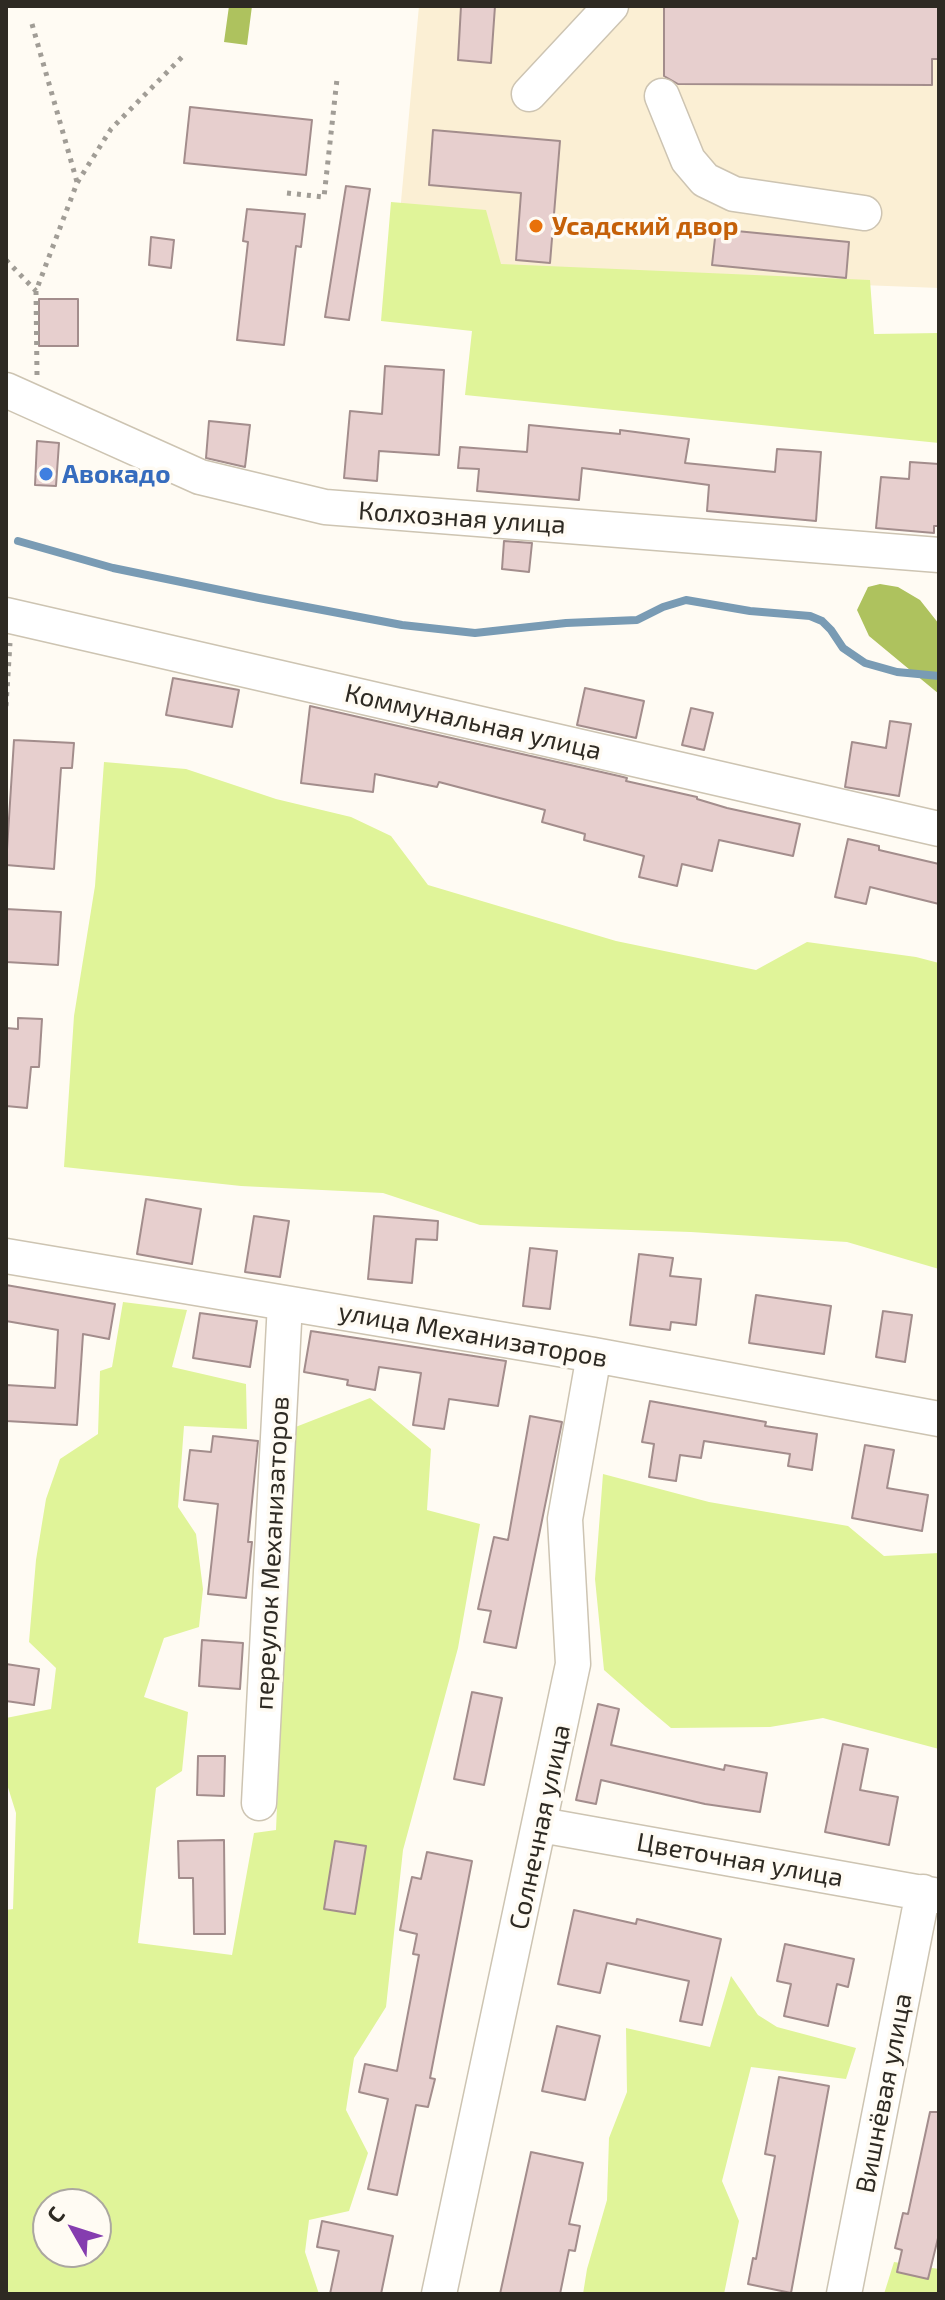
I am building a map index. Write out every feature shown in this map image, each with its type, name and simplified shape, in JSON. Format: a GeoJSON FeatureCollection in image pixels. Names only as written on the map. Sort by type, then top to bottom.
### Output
{"type":"FeatureCollection","features":[{"type":"Feature","properties":{"kind":"street"},"geometry":{"type":"LineString","coordinates":[[529,94],[611,6]]}},
{"type":"Feature","properties":{"kind":"street"},"geometry":{"type":"LineString","coordinates":[[662,96],[688,160],[705,180],[734,194],[864,213]]}},
{"type":"Feature","properties":{"kind":"street","name":"Колхозная улица"},"geometry":{"type":"LineString","coordinates":[[6,390],[200,477],[325,507],[939,555]]}},
{"type":"Feature","properties":{"kind":"street","name":"Коммунальная улица"},"geometry":{"type":"LineString","coordinates":[[9,616],[939,829]]}},
{"type":"Feature","properties":{"kind":"street","name":"улица Механизаторов"},"geometry":{"type":"LineString","coordinates":[[6,1256],[594,1355],[939,1419]]}},
{"type":"Feature","properties":{"kind":"street","name":"переулок Механизаторов"},"geometry":{"type":"LineString","coordinates":[[259,1803],[285,1303]]}},
{"type":"Feature","properties":{"kind":"street","name":"Солнечная улица"},"geometry":{"type":"LineString","coordinates":[[439,2294],[573,1664],[565,1519],[594,1355]]}},
{"type":"Feature","properties":{"kind":"street","name":"Цветочная улица"},"geometry":{"type":"LineString","coordinates":[[541,1825],[931,1894]]}},
{"type":"Feature","properties":{"kind":"street","name":"Вишнёвая улица"},"geometry":{"type":"LineString","coordinates":[[844,2294],[931,1894]]}},
{"type":"Feature","properties":{"kind":"path"},"geometry":{"type":"LineString","coordinates":[[32,24],[77,183]]}},
{"type":"Feature","properties":{"kind":"path"},"geometry":{"type":"LineString","coordinates":[[38,404],[36,291],[77,183],[111,129],[184,55]]}},
{"type":"Feature","properties":{"kind":"path"},"geometry":{"type":"LineString","coordinates":[[287,193],[324,197],[337,79]]}},
{"type":"Feature","properties":{"kind":"path"},"geometry":{"type":"LineString","coordinates":[[6,260],[36,291]]}},
{"type":"Feature","properties":{"kind":"path"},"geometry":{"type":"LineString","coordinates":[[6,706],[9,616]]}},
{"type":"Feature","properties":{"kind":"shaded area"},"geometry":{"type":"Polygon","coordinates":[[[419,6],[939,6],[939,288],[395,267],[419,6]]]}},
{"type":"Feature","properties":{"kind":"green space"},"geometry":{"type":"Polygon","coordinates":[[[229,6],[252,6],[247,45],[224,42],[229,6]]]}},
{"type":"Feature","properties":{"kind":"green space"},"geometry":{"type":"Polygon","coordinates":[[[391,202],[486,210],[501,264],[870,280],[874,334],[939,333],[939,443],[465,395],[472,331],[381,321],[391,202]]]}},
{"type":"Feature","properties":{"kind":"green space"},"geometry":{"type":"Polygon","coordinates":[[[880,584],[898,587],[920,600],[939,624],[939,694],[869,636],[857,610],[868,587],[880,584]]]}},
{"type":"Feature","properties":{"kind":"green space"},"geometry":{"type":"Polygon","coordinates":[[[104,762],[186,769],[276,799],[351,817],[391,836],[428,885],[616,941],[756,970],[807,942],[939,963],[939,1269],[847,1242],[691,1232],[480,1225],[383,1193],[241,1186],[64,1167],[74,1016],[95,886],[104,762]]]}},
{"type":"Feature","properties":{"kind":"green space"},"geometry":{"type":"Polygon","coordinates":[[[123,1302],[187,1310],[172,1367],[246,1384],[247,1429],[184,1426],[178,1507],[196,1534],[203,1589],[199,1627],[164,1638],[144,1697],[188,1712],[182,1771],[156,1788],[138,1943],[232,1955],[254,1833],[276,1830],[293,1428],[370,1398],[431,1449],[427,1510],[480,1524],[458,1648],[403,1850],[386,2007],[354,2058],[346,2110],[368,2153],[349,2211],[309,2220],[305,2252],[319,2294],[6,2294],[6,1910],[13,1909],[16,1813],[6,1781],[6,1718],[51,1709],[56,1668],[29,1642],[36,1560],[46,1499],[60,1459],[98,1434],[100,1371],[112,1367],[123,1302]]]}},
{"type":"Feature","properties":{"kind":"green space"},"geometry":{"type":"Polygon","coordinates":[[[603,1474],[709,1502],[848,1526],[884,1556],[939,1553],[939,1749],[823,1718],[770,1727],[671,1728],[604,1670],[595,1579],[603,1474]]]}},
{"type":"Feature","properties":{"kind":"green space"},"geometry":{"type":"Polygon","coordinates":[[[731,1976],[758,2015],[777,2027],[856,2048],[846,2079],[751,2067],[722,2181],[739,2221],[724,2294],[583,2294],[607,2200],[609,2138],[627,2092],[626,2028],[710,2047],[731,1976]]]}},
{"type":"Feature","properties":{"kind":"green space"},"geometry":{"type":"Polygon","coordinates":[[[894,2262],[939,2269],[939,2294],[884,2294],[894,2262]]]}},
{"type":"Feature","properties":{"kind":"building"},"geometry":{"type":"Polygon","coordinates":[[[461,6],[495,6],[491,63],[458,60],[461,6]]]}},
{"type":"Feature","properties":{"kind":"building"},"geometry":{"type":"Polygon","coordinates":[[[664,6],[939,6],[939,59],[932,59],[932,85],[678,84],[664,76],[664,6]]]}},
{"type":"Feature","properties":{"kind":"building"},"geometry":{"type":"Polygon","coordinates":[[[190,107],[312,120],[306,175],[184,163],[190,107]]]}},
{"type":"Feature","properties":{"kind":"building","name":"Усадский двор"},"geometry":{"type":"Polygon","coordinates":[[[433,130],[560,141],[550,263],[516,260],[521,193],[429,185],[433,130]]]}},
{"type":"Feature","properties":{"kind":"building"},"geometry":{"type":"Polygon","coordinates":[[[346,186],[370,189],[349,320],[325,317],[346,186]]]}},
{"type":"Feature","properties":{"kind":"building"},"geometry":{"type":"Polygon","coordinates":[[[247,209],[305,214],[301,247],[296,246],[284,345],[237,340],[248,242],[243,241],[247,209]]]}},
{"type":"Feature","properties":{"kind":"building"},"geometry":{"type":"Polygon","coordinates":[[[716,229],[849,242],[846,278],[712,265],[716,229]]]}},
{"type":"Feature","properties":{"kind":"building"},"geometry":{"type":"Polygon","coordinates":[[[151,237],[174,240],[171,268],[149,265],[151,237]]]}},
{"type":"Feature","properties":{"kind":"building"},"geometry":{"type":"Polygon","coordinates":[[[39,299],[78,299],[78,346],[39,346],[39,299]]]}},
{"type":"Feature","properties":{"kind":"building"},"geometry":{"type":"Polygon","coordinates":[[[385,366],[444,370],[439,455],[379,451],[377,481],[344,478],[350,411],[382,414],[385,366]]]}},
{"type":"Feature","properties":{"kind":"building"},"geometry":{"type":"Polygon","coordinates":[[[209,421],[250,425],[245,467],[206,458],[209,421]]]}},
{"type":"Feature","properties":{"kind":"building"},"geometry":{"type":"Polygon","coordinates":[[[529,425],[620,434],[620,430],[689,439],[685,463],[775,472],[777,449],[821,452],[816,521],[707,511],[709,485],[582,468],[579,500],[477,491],[479,469],[458,468],[460,447],[527,452],[529,425]]]}},
{"type":"Feature","properties":{"kind":"building","name":"Авокадо"},"geometry":{"type":"Polygon","coordinates":[[[37,441],[59,443],[56,486],[35,485],[37,441]]]}},
{"type":"Feature","properties":{"kind":"building"},"geometry":{"type":"Polygon","coordinates":[[[910,462],[939,464],[939,526],[934,526],[934,533],[876,528],[881,477],[909,479],[910,462]]]}},
{"type":"Feature","properties":{"kind":"building"},"geometry":{"type":"Polygon","coordinates":[[[504,541],[532,543],[529,572],[502,569],[504,541]]]}},
{"type":"Feature","properties":{"kind":"building"},"geometry":{"type":"Polygon","coordinates":[[[173,678],[239,690],[232,727],[166,715],[173,678]]]}},
{"type":"Feature","properties":{"kind":"building"},"geometry":{"type":"Polygon","coordinates":[[[585,688],[644,701],[636,738],[577,725],[585,688]]]}},
{"type":"Feature","properties":{"kind":"building"},"geometry":{"type":"Polygon","coordinates":[[[310,706],[619,776],[627,778],[626,781],[697,797],[727,808],[800,824],[793,856],[719,840],[712,871],[682,864],[677,886],[639,877],[644,856],[584,840],[585,834],[542,822],[545,810],[439,782],[437,787],[375,774],[373,792],[301,783],[310,706]]]}},
{"type":"Feature","properties":{"kind":"building"},"geometry":{"type":"Polygon","coordinates":[[[691,708],[713,713],[704,750],[682,745],[691,708]]]}},
{"type":"Feature","properties":{"kind":"building"},"geometry":{"type":"Polygon","coordinates":[[[890,721],[911,724],[899,796],[845,787],[852,742],[886,748],[890,721]]]}},
{"type":"Feature","properties":{"kind":"building"},"geometry":{"type":"Polygon","coordinates":[[[14,740],[74,743],[72,768],[61,768],[54,869],[6,865],[14,740]]]}},
{"type":"Feature","properties":{"kind":"building"},"geometry":{"type":"Polygon","coordinates":[[[848,839],[939,864],[939,904],[870,887],[866,904],[835,897],[848,839]]]}},
{"type":"Feature","properties":{"kind":"building"},"geometry":{"type":"Polygon","coordinates":[[[6,909],[61,912],[58,965],[6,962],[6,909]]]}},
{"type":"Feature","properties":{"kind":"building"},"geometry":{"type":"Polygon","coordinates":[[[18,1018],[42,1019],[39,1067],[31,1067],[27,1108],[6,1106],[6,1028],[18,1029],[18,1018]]]}},
{"type":"Feature","properties":{"kind":"building"},"geometry":{"type":"Polygon","coordinates":[[[146,1199],[201,1209],[192,1264],[137,1254],[146,1199]]]}},
{"type":"Feature","properties":{"kind":"building"},"geometry":{"type":"Polygon","coordinates":[[[254,1216],[289,1221],[280,1277],[245,1272],[254,1216]]]}},
{"type":"Feature","properties":{"kind":"building"},"geometry":{"type":"Polygon","coordinates":[[[374,1216],[438,1221],[437,1240],[416,1239],[412,1283],[368,1279],[374,1216]]]}},
{"type":"Feature","properties":{"kind":"building"},"geometry":{"type":"Polygon","coordinates":[[[530,1248],[557,1251],[550,1309],[523,1306],[530,1248]]]}},
{"type":"Feature","properties":{"kind":"building"},"geometry":{"type":"Polygon","coordinates":[[[639,1254],[673,1258],[670,1276],[701,1279],[696,1325],[671,1322],[670,1330],[630,1325],[639,1254]]]}},
{"type":"Feature","properties":{"kind":"building"},"geometry":{"type":"Polygon","coordinates":[[[6,1285],[115,1304],[109,1339],[83,1334],[77,1425],[6,1421],[6,1385],[55,1388],[58,1330],[6,1321],[6,1285]]]}},
{"type":"Feature","properties":{"kind":"building"},"geometry":{"type":"Polygon","coordinates":[[[756,1295],[831,1306],[824,1354],[749,1343],[756,1295]]]}},
{"type":"Feature","properties":{"kind":"building"},"geometry":{"type":"Polygon","coordinates":[[[883,1311],[912,1315],[905,1362],[876,1357],[883,1311]]]}},
{"type":"Feature","properties":{"kind":"building"},"geometry":{"type":"Polygon","coordinates":[[[200,1313],[257,1321],[250,1367],[193,1358],[200,1313]]]}},
{"type":"Feature","properties":{"kind":"building"},"geometry":{"type":"Polygon","coordinates":[[[311,1331],[506,1361],[498,1406],[449,1399],[444,1429],[413,1425],[421,1373],[379,1367],[375,1390],[347,1385],[348,1380],[304,1372],[311,1331]]]}},
{"type":"Feature","properties":{"kind":"building"},"geometry":{"type":"Polygon","coordinates":[[[650,1401],[817,1434],[812,1470],[788,1466],[790,1454],[704,1441],[701,1458],[680,1455],[676,1481],[649,1477],[654,1444],[642,1442],[650,1401]]]}},
{"type":"Feature","properties":{"kind":"building"},"geometry":{"type":"Polygon","coordinates":[[[530,1416],[562,1422],[516,1648],[484,1642],[491,1611],[478,1609],[494,1537],[508,1540],[530,1416]]]}},
{"type":"Feature","properties":{"kind":"building"},"geometry":{"type":"Polygon","coordinates":[[[213,1436],[258,1441],[246,1598],[208,1594],[218,1504],[184,1500],[190,1450],[211,1452],[213,1436]]]}},
{"type":"Feature","properties":{"kind":"building"},"geometry":{"type":"Polygon","coordinates":[[[865,1445],[894,1450],[887,1488],[928,1495],[922,1531],[852,1518],[865,1445]]]}},
{"type":"Feature","properties":{"kind":"building"},"geometry":{"type":"Polygon","coordinates":[[[202,1640],[243,1643],[240,1689],[199,1686],[202,1640]]]}},
{"type":"Feature","properties":{"kind":"building"},"geometry":{"type":"Polygon","coordinates":[[[6,1664],[39,1669],[34,1705],[6,1701],[6,1664]]]}},
{"type":"Feature","properties":{"kind":"building"},"geometry":{"type":"Polygon","coordinates":[[[472,1692],[502,1698],[484,1785],[454,1779],[472,1692]]]}},
{"type":"Feature","properties":{"kind":"building"},"geometry":{"type":"Polygon","coordinates":[[[598,1704],[619,1709],[611,1745],[724,1770],[725,1765],[767,1773],[760,1812],[705,1804],[601,1780],[596,1804],[576,1800],[598,1704]]]}},
{"type":"Feature","properties":{"kind":"building"},"geometry":{"type":"Polygon","coordinates":[[[843,1744],[868,1749],[860,1790],[898,1797],[889,1845],[825,1832],[843,1744]]]}},
{"type":"Feature","properties":{"kind":"building"},"geometry":{"type":"Polygon","coordinates":[[[198,1756],[225,1756],[224,1796],[197,1795],[198,1756]]]}},
{"type":"Feature","properties":{"kind":"building"},"geometry":{"type":"Polygon","coordinates":[[[224,1840],[225,1934],[194,1934],[193,1878],[179,1878],[178,1841],[224,1840]]]}},
{"type":"Feature","properties":{"kind":"building"},"geometry":{"type":"Polygon","coordinates":[[[335,1841],[366,1846],[355,1914],[324,1909],[335,1841]]]}},
{"type":"Feature","properties":{"kind":"building"},"geometry":{"type":"Polygon","coordinates":[[[427,1852],[472,1861],[430,2078],[435,2079],[428,2107],[416,2105],[397,2195],[368,2189],[388,2099],[359,2092],[365,2064],[397,2071],[419,1955],[413,1954],[417,1934],[400,1930],[412,1877],[421,1879],[427,1852]]]}},
{"type":"Feature","properties":{"kind":"building"},"geometry":{"type":"Polygon","coordinates":[[[574,1910],[636,1924],[637,1919],[721,1939],[702,2025],[680,2021],[689,1981],[607,1963],[600,1993],[558,1984],[574,1910]]]}},
{"type":"Feature","properties":{"kind":"building"},"geometry":{"type":"Polygon","coordinates":[[[785,1944],[854,1959],[848,1987],[837,1984],[828,2026],[784,2016],[791,1984],[777,1981],[785,1944]]]}},
{"type":"Feature","properties":{"kind":"building"},"geometry":{"type":"Polygon","coordinates":[[[557,2026],[600,2036],[585,2100],[542,2091],[557,2026]]]}},
{"type":"Feature","properties":{"kind":"building"},"geometry":{"type":"Polygon","coordinates":[[[779,2077],[829,2086],[791,2293],[748,2284],[753,2258],[756,2259],[775,2156],[765,2154],[779,2077]]]}},
{"type":"Feature","properties":{"kind":"building"},"geometry":{"type":"Polygon","coordinates":[[[930,2112],[939,2112],[939,2234],[928,2279],[897,2272],[902,2250],[895,2248],[903,2213],[908,2214],[930,2112]]]}},
{"type":"Feature","properties":{"kind":"building"},"geometry":{"type":"Polygon","coordinates":[[[531,2152],[583,2163],[569,2224],[580,2226],[575,2251],[569,2250],[560,2294],[500,2294],[531,2152]]]}},
{"type":"Feature","properties":{"kind":"building"},"geometry":{"type":"Polygon","coordinates":[[[322,2221],[393,2236],[381,2294],[330,2294],[339,2251],[317,2247],[322,2221]]]}},
{"type":"Feature","properties":{"kind":"waterway"},"geometry":{"type":"LineString","coordinates":[[18,541],[113,568],[259,598],[402,625],[475,633],[566,623],[637,620],[686,600],[750,611],[810,616],[822,621],[843,648],[865,663],[897,672],[939,676]]}},
{"type":"Feature","properties":{"kind":"place","name":"Усадский двор"},"geometry":{"type":"Point","coordinates":[536,226]}},
{"type":"Feature","properties":{"kind":"place","name":"Авокадо"},"geometry":{"type":"Point","coordinates":[46,474]}}]}
